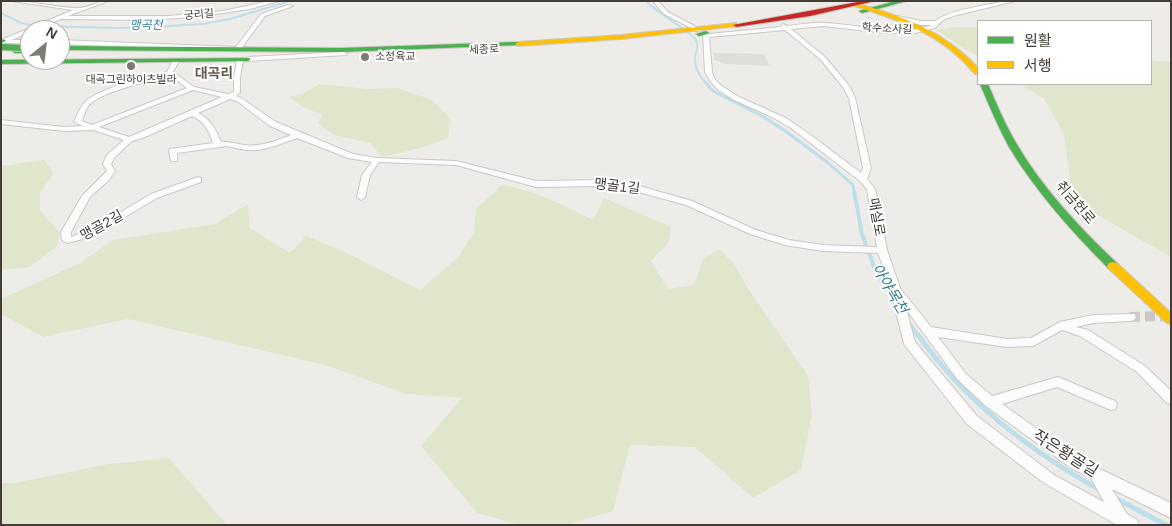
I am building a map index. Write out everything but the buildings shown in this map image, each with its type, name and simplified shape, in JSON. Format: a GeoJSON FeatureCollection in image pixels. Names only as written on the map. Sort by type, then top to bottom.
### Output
{"type":"FeatureCollection","features":[{"type":"Feature","properties":{"kind":"main road","name":"세종로"},"geometry":{"type":"LineString","coordinates":[[70,50],[344,54],[457,52],[586,45],[781,24],[871,5],[904,1]]}},
{"type":"Feature","properties":{"kind":"main road","name":"세종로"},"geometry":{"type":"LineString","coordinates":[[781,24],[856,5],[871,5]]}},
{"type":"Feature","properties":{"kind":"main road"},"geometry":{"type":"LineString","coordinates":[[871,5],[890,17],[924,30],[952,46],[964,55],[977,71]]}},
{"type":"Feature","properties":{"kind":"main road","name":"세종로"},"geometry":{"type":"LineString","coordinates":[[70,50],[370,51],[490,46],[695,33]]}},
{"type":"Feature","properties":{"kind":"main road"},"geometry":{"type":"LineString","coordinates":[[4,43],[20,47]]}},
{"type":"Feature","properties":{"kind":"main road"},"geometry":{"type":"LineString","coordinates":[[1,62],[244,60]]}},
{"type":"Feature","properties":{"kind":"main road","name":"취금헌로"},"geometry":{"type":"LineString","coordinates":[[984,85],[1001,123],[1017,152],[1040,186],[1072,224],[1171,320]]}},
{"type":"Feature","properties":{"kind":"street","name":"궁리길"},"geometry":{"type":"LineString","coordinates":[[14,1],[81,10]]}},
{"type":"Feature","properties":{"kind":"street","name":"궁리길"},"geometry":{"type":"LineString","coordinates":[[4,43],[60,17],[106,1]]}},
{"type":"Feature","properties":{"kind":"street"},"geometry":{"type":"LineString","coordinates":[[655,1],[666,13],[695,33]]}},
{"type":"Feature","properties":{"kind":"street","name":"학수소사길"},"geometry":{"type":"LineString","coordinates":[[781,24],[829,24],[907,32],[924,30],[951,15],[1013,1]]}},
{"type":"Feature","properties":{"kind":"street","name":"궁리길"},"geometry":{"type":"LineString","coordinates":[[60,17],[142,19],[224,12],[275,2]]}},
{"type":"Feature","properties":{"kind":"street"},"geometry":{"type":"LineString","coordinates":[[239,47],[263,15],[290,6],[275,2]]}},
{"type":"Feature","properties":{"kind":"street"},"geometry":{"type":"LineString","coordinates":[[890,17],[921,22],[939,22]]}},
{"type":"Feature","properties":{"kind":"street"},"geometry":{"type":"LineString","coordinates":[[887,31],[895,28],[895,24],[890,17]]}},
{"type":"Feature","properties":{"kind":"street"},"geometry":{"type":"LineString","coordinates":[[781,24],[840,76],[848,89],[852,98],[867,168],[863,179]]}},
{"type":"Feature","properties":{"kind":"street","name":"매실로"},"geometry":{"type":"LineString","coordinates":[[695,33],[709,56],[707,70],[712,81],[725,91],[783,120],[863,179],[871,190],[882,250],[896,289],[910,344],[972,420],[1049,479],[1127,522]]}},
{"type":"Feature","properties":{"kind":"street"},"geometry":{"type":"LineString","coordinates":[[70,42],[239,47],[266,51]]}},
{"type":"Feature","properties":{"kind":"street"},"geometry":{"type":"LineString","coordinates":[[4,43],[20,47]]}},
{"type":"Feature","properties":{"kind":"street"},"geometry":{"type":"LineString","coordinates":[[230,97],[237,92],[236,78],[244,60],[344,54]]}},
{"type":"Feature","properties":{"kind":"street"},"geometry":{"type":"LineString","coordinates":[[129,139],[90,128],[78,122],[82,110],[89,102],[106,94],[170,73],[176,61]]}},
{"type":"Feature","properties":{"kind":"street","name":"맹골1길"},"geometry":{"type":"LineString","coordinates":[[170,73],[192,88],[239,99],[273,124],[351,156],[377,160],[456,163],[536,184],[601,183],[625,185],[688,203],[753,232],[788,243],[882,250]]}},
{"type":"Feature","properties":{"kind":"street"},"geometry":{"type":"LineString","coordinates":[[1,122],[64,129],[90,128],[192,88]]}},
{"type":"Feature","properties":{"kind":"street","name":"맹골2길"},"geometry":{"type":"LineString","coordinates":[[198,180],[153,197],[76,241],[67,240],[66,232],[74,222],[86,196],[108,177],[111,171],[108,164],[110,157],[129,139],[230,97]]}},
{"type":"Feature","properties":{"kind":"street"},"geometry":{"type":"LineString","coordinates":[[192,113],[202,117],[212,126],[218,145]]}},
{"type":"Feature","properties":{"kind":"street"},"geometry":{"type":"LineString","coordinates":[[174,159],[173,151],[228,143],[244,148],[256,147],[285,141],[297,135]]}},
{"type":"Feature","properties":{"kind":"street"},"geometry":{"type":"LineString","coordinates":[[361,197],[366,175],[377,160]]}},
{"type":"Feature","properties":{"kind":"street","name":"작은황골길"},"geometry":{"type":"LineString","coordinates":[[896,289],[962,377],[990,402],[1076,464],[1171,511]]}},
{"type":"Feature","properties":{"kind":"street"},"geometry":{"type":"LineString","coordinates":[[928,331],[1006,343],[1033,342],[1060,326],[1093,319],[1130,317]]}},
{"type":"Feature","properties":{"kind":"street"},"geometry":{"type":"LineString","coordinates":[[1060,326],[1084,333],[1141,369],[1171,399]]}},
{"type":"Feature","properties":{"kind":"street"},"geometry":{"type":"LineString","coordinates":[[990,402],[1058,382],[1112,405]]}},
{"type":"Feature","properties":{"kind":"street"},"geometry":{"type":"LineString","coordinates":[[1096,474],[1127,522]]}},
{"type":"Feature","properties":{"kind":"green space"},"geometry":{"type":"Polygon","coordinates":[[[955,27],[977,27],[977,56],[936,30],[955,27]]]}},
{"type":"Feature","properties":{"kind":"green space"},"geometry":{"type":"Polygon","coordinates":[[[1152,60],[1171,62],[1171,257],[1073,201],[1064,134],[1044,99],[1022,85],[1152,85],[1152,60]]]}},
{"type":"Feature","properties":{"kind":"green space"},"geometry":{"type":"Polygon","coordinates":[[[320,84],[369,89],[398,88],[432,100],[450,118],[448,138],[421,148],[382,157],[370,143],[334,135],[318,123],[323,115],[304,108],[289,97],[302,94],[320,84]]]}},
{"type":"Feature","properties":{"kind":"green space"},"geometry":{"type":"Polygon","coordinates":[[[44,160],[54,173],[40,193],[40,210],[60,233],[57,246],[30,267],[1,270],[1,166],[44,160]]]}},
{"type":"Feature","properties":{"kind":"green space"},"geometry":{"type":"Polygon","coordinates":[[[502,185],[537,194],[593,220],[604,198],[671,227],[669,242],[651,261],[668,289],[694,285],[703,259],[719,249],[734,264],[749,290],[808,376],[812,414],[801,470],[753,498],[695,447],[630,445],[613,511],[566,525],[520,525],[477,513],[421,446],[462,398],[406,394],[325,365],[128,319],[43,337],[1,314],[1,299],[80,263],[113,240],[215,224],[248,204],[250,228],[290,253],[306,236],[341,250],[420,290],[458,257],[474,233],[476,209],[502,185]]]}},
{"type":"Feature","properties":{"kind":"green space"},"geometry":{"type":"Polygon","coordinates":[[[169,458],[227,525],[1,525],[1,483],[16,483],[108,464],[169,458]]]}},
{"type":"Feature","properties":{"kind":"shaded area"},"geometry":{"type":"Polygon","coordinates":[[[714,53],[764,54],[770,66],[726,64],[714,60],[714,53]]]}},
{"type":"Feature","properties":{"kind":"waterway","name":"맹곡천"},"geometry":{"type":"LineString","coordinates":[[1,13],[21,23],[37,26],[119,28],[170,26],[203,24],[230,19],[290,1]]}},
{"type":"Feature","properties":{"kind":"waterway","name":"아야목천"},"geometry":{"type":"LineString","coordinates":[[646,1],[696,40],[698,45],[695,62],[700,75],[706,83]]}},
{"type":"Feature","properties":{"kind":"waterway","name":"아야목천"},"geometry":{"type":"LineString","coordinates":[[705,82],[713,91],[764,117],[827,162],[853,185],[854,193]]}},
{"type":"Feature","properties":{"kind":"waterway","name":"아야목천"},"geometry":{"type":"LineString","coordinates":[[854,191],[862,234],[876,272],[895,301]]}},
{"type":"Feature","properties":{"kind":"waterway","name":"아야목천"},"geometry":{"type":"LineString","coordinates":[[907,320],[919,337]]}},
{"type":"Feature","properties":{"kind":"waterway","name":"아야목천"},"geometry":{"type":"LineString","coordinates":[[918,335],[957,382],[1000,423],[1048,458],[1100,490]]}},
{"type":"Feature","properties":{"kind":"waterway","name":"아야목천"},"geometry":{"type":"LineString","coordinates":[[1115,498],[1166,525]]}},
{"type":"Feature","properties":{"kind":"tunnel"},"geometry":{"type":"LineString","coordinates":[[1130,317],[1169,316]]}},
{"type":"Feature","properties":{"kind":"traffic: fast"},"geometry":{"type":"LineString","coordinates":[[862,11],[904,1]]}},
{"type":"Feature","properties":{"kind":"traffic: fast"},"geometry":{"type":"LineString","coordinates":[[699,34],[706,33]]}},
{"type":"Feature","properties":{"kind":"traffic: fast"},"geometry":{"type":"LineString","coordinates":[[70,48],[341,50],[518,44]]}},
{"type":"Feature","properties":{"kind":"traffic: fast"},"geometry":{"type":"LineString","coordinates":[[1,47],[20,48]]}},
{"type":"Feature","properties":{"kind":"traffic: fast"},"geometry":{"type":"LineString","coordinates":[[15,51],[20,51]]}},
{"type":"Feature","properties":{"kind":"traffic: fast"},"geometry":{"type":"LineString","coordinates":[[1,62],[248,59]]}},
{"type":"Feature","properties":{"kind":"traffic: fast"},"geometry":{"type":"LineString","coordinates":[[984,85],[1013,146],[1035,179],[1072,225],[1113,266]]}},
{"type":"Feature","properties":{"kind":"traffic: slow"},"geometry":{"type":"LineString","coordinates":[[856,5],[906,22],[938,37],[966,58],[977,71]]}},
{"type":"Feature","properties":{"kind":"traffic: slow"},"geometry":{"type":"LineString","coordinates":[[518,44],[621,37],[736,25]]}},
{"type":"Feature","properties":{"kind":"traffic: slow"},"geometry":{"type":"LineString","coordinates":[[1113,266],[1171,320]]}},
{"type":"Feature","properties":{"kind":"traffic: jam"},"geometry":{"type":"LineString","coordinates":[[736,25],[810,14],[872,1]]}},
{"type":"Feature","properties":{"kind":"place","name":"소정육교"},"geometry":{"type":"Point","coordinates":[365,57]}},
{"type":"Feature","properties":{"kind":"place","name":"대곡그린하이츠빌라"},"geometry":{"type":"Point","coordinates":[131,66]}},
{"type":"Feature","properties":{"kind":"district","name":"대곡리"},"geometry":{"type":"Point","coordinates":[214,74]}}]}
